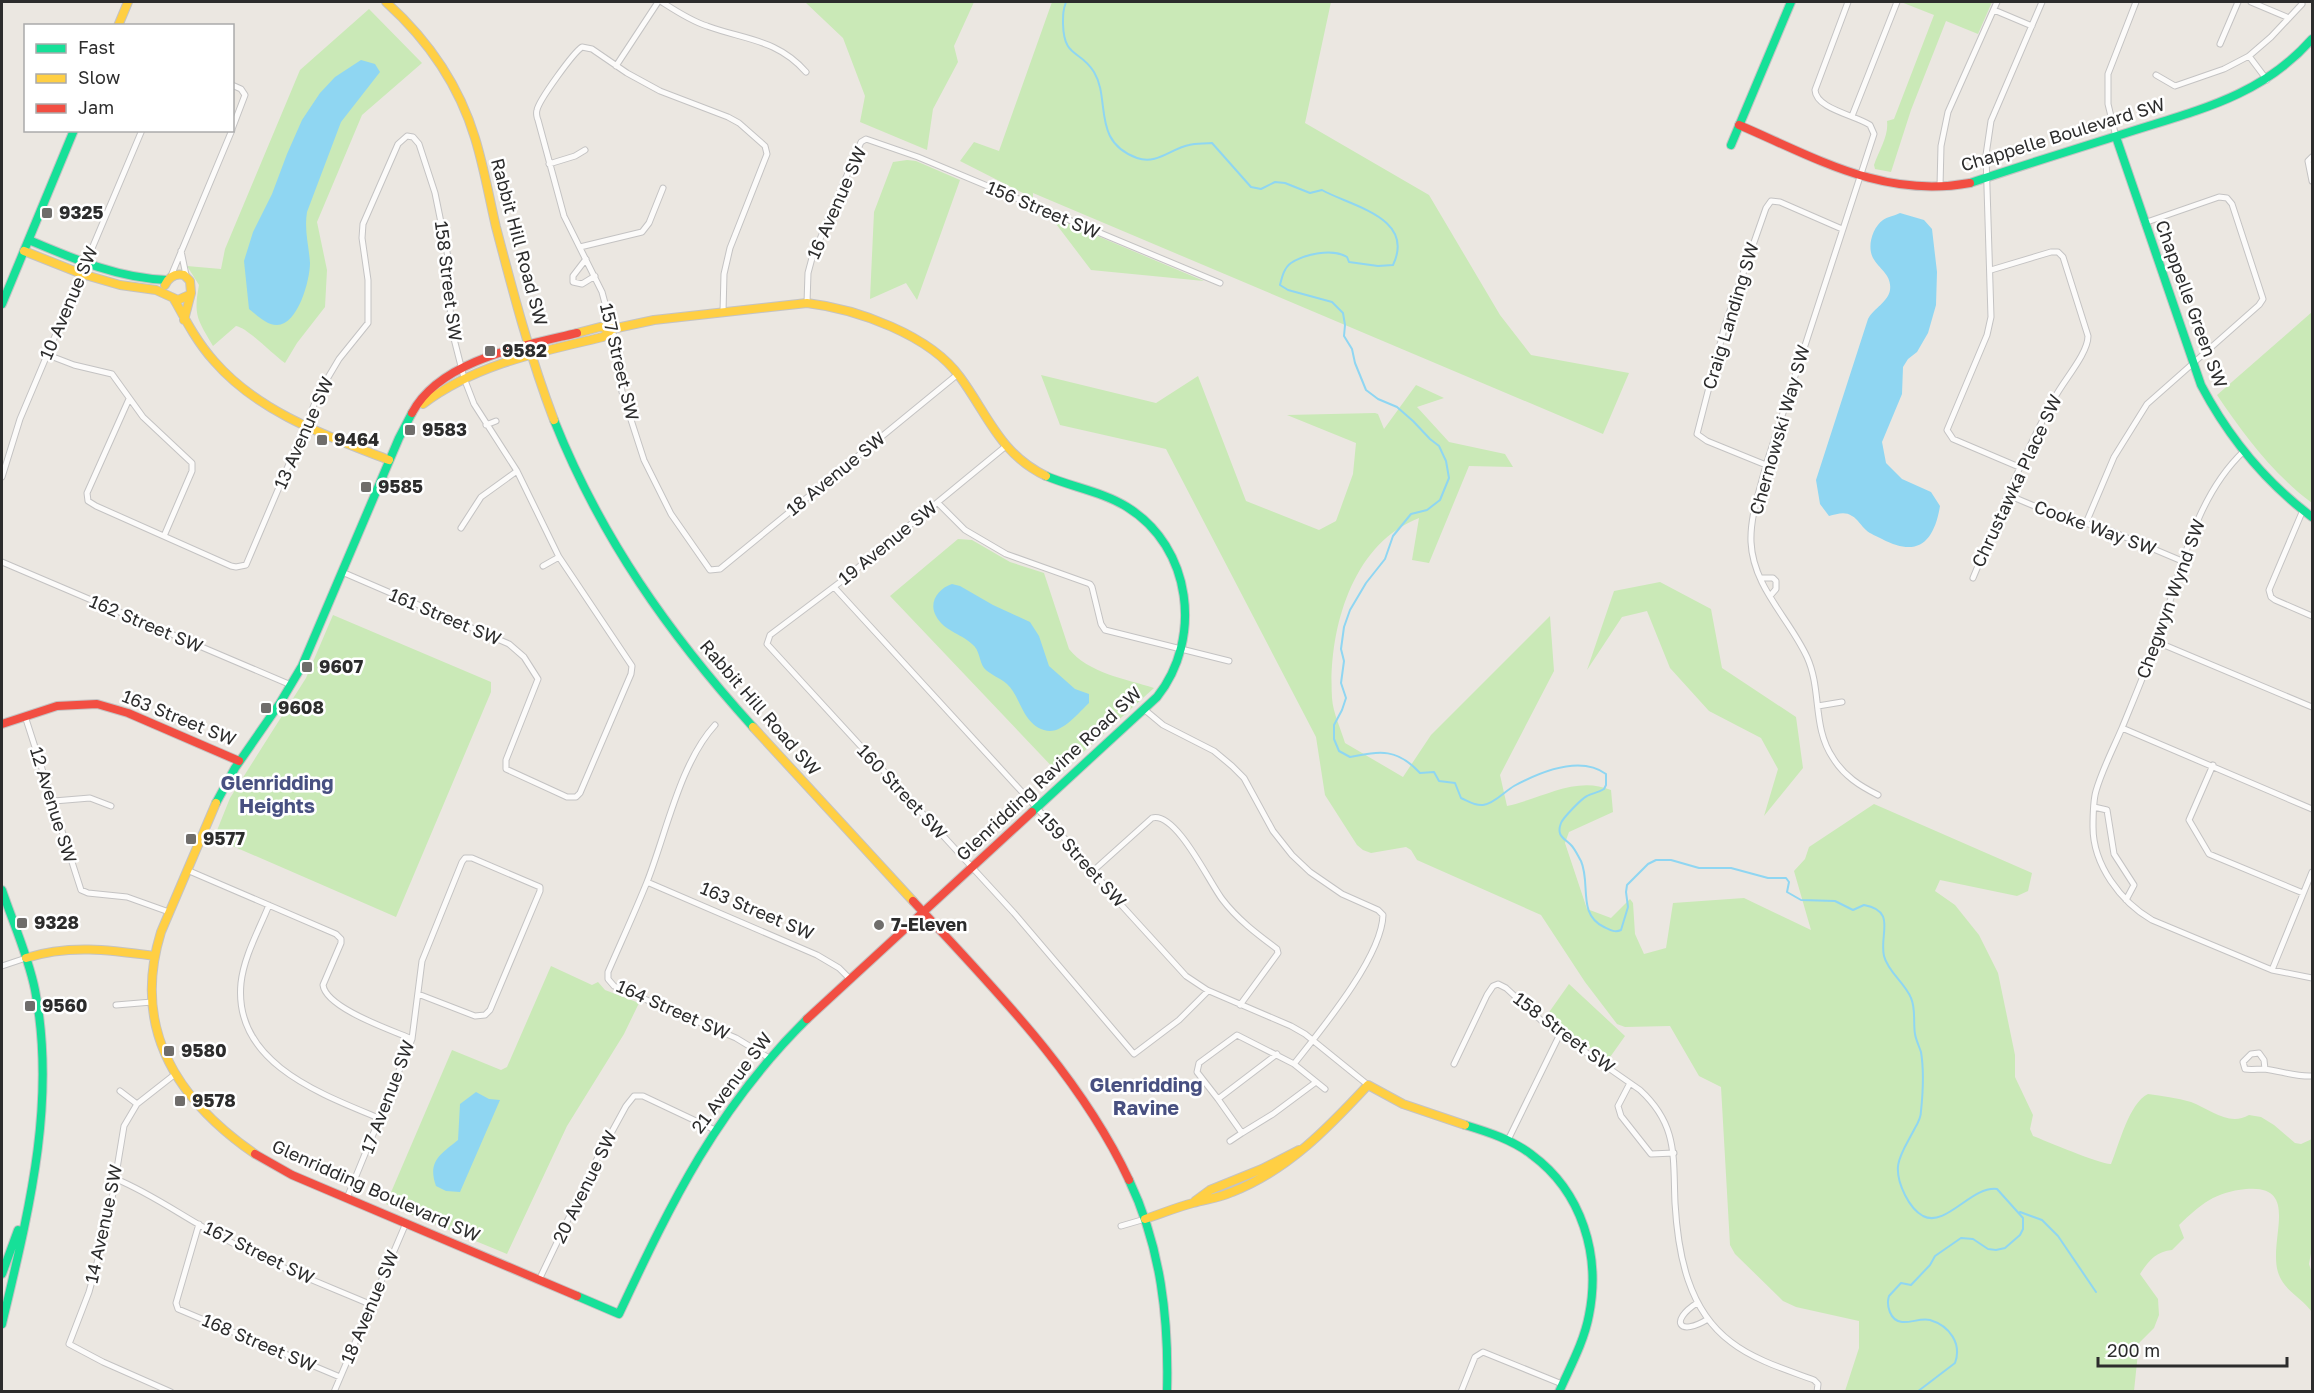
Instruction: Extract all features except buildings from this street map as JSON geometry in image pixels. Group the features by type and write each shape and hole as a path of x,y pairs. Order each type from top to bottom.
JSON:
{"street":[{"path":"119,24 128,2"},
{"name":"Rabbit Hill Road SW","path":"386,2 404,19 435,56 453,85 466,114 475,138 533,355 552,412 584,489 643,590 694,660 923,912 1065,1074 1107,1136 1124,1168 1145,1219 1154,1250 1168,1349 1167,1392"},
{"path":"723,312 724,274 730,248 767,150 739,123 660,91 616,66 660,2 704,25 774,47 793,59 806,72"},
{"path":"1731,145 1791,2"},
{"path":"1848,2 1815,95 1821,103 1852,116 1897,2"},
{"path":"1940,186 1942,138 1948,112 1997,2"},
{"path":"2019,467 1953,439 1947,430 1989,327 1992,304 1987,142 1990,124 2042,2"},
{"path":"2116,137 2108,105 2108,74 2136,2"},
{"path":"2220,44 2238,2"},
{"path":"2252,2 2289,18"},
{"path":"2156,75 2175,86 2223,69 2249,56 2302,4"},
{"path":"1994,10 2032,26"},
{"name":"Chappelle Boulevard SW","path":"1739,125 1860,175 1907,186 1940,186 1987,179 2229,100 2267,80 2298,55 2312,40"},
{"name":"157 Street SW","path":"616,66 592,49 582,47 574,53 541,100 537,110 564,216 602,292 619,357 622,392 644,460 661,497 681,531 707,568 713,571"},
{"path":"2249,56 2267,80"},
{"path":"234,85 244,91 245,99 234,125"},
{"name":"Chernowski Way SW","path":"1852,116 1870,125 1874,134 1766,465 1754,514 1751,543 1757,571 1807,657 1818,706 1819,728 1832,757 1841,770 1860,787 1878,795"},
{"path":"2,304 73,132"},
{"name":"10 Avenue SW","path":"2,477 16,429 141,132"},
{"path":"231,132 165,287 208,357 240,389 273,411 389,460"},
{"name":"13 Avenue SW","path":"164,536 236,567 246,565 305,425 332,370 368,324 368,269 362,238 363,224 398,144 406,136 413,137"},
{"name":"158 Street SW","path":"413,137 419,144 431,179 446,243 450,318 462,373 474,404 517,471 559,557 632,666 631,674 583,787 576,796 567,797 510,773 505,766"},
{"name":"Chappelle Green SW","path":"2116,137 2192,363 2210,402 2224,427 2244,452 2275,486 2313,517"},
{"name":"156 Street SW","path":"866,139 918,157 1220,283"},
{"name":"16 Avenue SW","path":"807,303 808,273 814,252 861,142 866,139"},
{"path":"549,164 575,156 585,150"},
{"path":"2313,157 2307,165 2313,181"},
{"path":"579,247 642,232 649,223 663,188"},
{"path":"2086,523 2114,457 2138,416 2157,394 2263,299 2232,204 2227,198 2219,197 2144,223"},
{"name":"Craig Landing SW","path":"1766,465 1707,441 1697,434 1725,325 1768,204 1775,201 1780,202 1842,229"},
{"path":"29,240 86,265 127,277 169,278 178,273 186,276"},
{"path":"24,250 82,274 120,285 153,289 182,299 189,295"},
{"path":"182,251 186,276 191,283 184,321"},
{"name":"Chrustawka Place SW","path":"1973,578 2019,467 2056,395 2085,350 2088,336 2063,257 2058,252 2051,252 1991,270"},
{"name":"157 Street SW","path":"586,259 573,276 573,282 582,284 595,276"},
{"name":"Glenridding Ravine Road SW","path":"612,329 654,320 807,303 839,307 916,340 940,356 958,374 1006,446 1029,468 1119,503 1137,513 1170,550 1183,582 1186,617 1181,649 1166,685 1145,710 923,912"},
{"name":"Glenridding Boulevard SW","path":"612,329 600,327 530,344 479,360 425,402 407,422 303,663 291,686 239,761 216,801 169,912 155,956 152,1002 161,1044 174,1075 199,1110 231,1138 279,1169 619,1314"},
{"name":"Glenridding Boulevard SW","path":"462,373 603,337 612,329"},
{"path":"48,355 112,374 155,430 193,466 164,536 88,501 87,493 129,399"},
{"name":"18 Avenue SW","path":"713,571 720,569 958,374"},
{"path":"486,425 496,421"},
{"name":"19 Avenue SW","path":"768,639 1006,446"},
{"name":"Chegwyn Wynd SW","path":"2244,452 2228,468 2211,494 2182,561 2157,642 2095,793 2093,829 2102,863 2110,879 2137,911 2152,920 2272,970 2313,978"},
{"path":"462,528 481,497 517,471"},
{"name":"Cooke Way SW","path":"2008,495 2056,515 2117,533 2182,561"},
{"path":"938,503 965,530 1006,554 1090,584 1101,624 1105,630 1229,661"},
{"path":"2303,510 2269,590 2271,597 2275,600 2313,616"},
{"path":"543,566 559,557"},
{"name":"162 Street SW","path":"2,562 291,686"},
{"name":"161 Street SW","path":"342,572 509,644 524,657 537,676 537,683 505,766"},
{"path":"1761,578 1776,581 1776,589 1770,596"},
{"name":"159 Street SW","path":"834,587 1186,976 1208,991 1291,1026 1368,1085"},
{"name":"160 Street SW","path":"768,639 770,648 972,867 1134,1054 1179,1020 1208,991"},
{"path":"2157,642 2313,708"},
{"path":"1818,706 1842,702"},
{"name":"163 Street SW","path":"2,724 57,706 88,704 107,706 239,761"},
{"path":"1145,710 1163,725 1214,751 1238,772 1244,778 1273,831 1310,872 1342,894 1381,913 1382,923 1360,974 1294,1064"},
{"name":"12 Avenue SW","path":"25,716 54,801 79,887 84,892 127,897 169,912"},
{"path":"647,882 678,795 698,748 715,725"},
{"path":"2122,728 2313,809"},
{"path":"2212,765 2189,820 2209,854 2303,893"},
{"path":"54,801 90,798 111,806"},
{"path":"2094,807 2107,810 2114,854 2134,885 2126,900"},
{"path":"1093,871 1147,821 1156,816 1166,821 1182,837 1222,899 1256,933 1277,949 1278,953 1240,1005"},
{"name":"17 Avenue SW","path":"347,1198 381,1119 411,1039 422,961 465,858 479,861 540,887 490,1010 485,1015 475,1016 418,994"},
{"path":"187,870 333,932 341,939 340,947 323,985 328,997 363,1018 411,1039"},
{"path":"2272,970 2313,872"},
{"name":"163 Street SW","path":"647,882 817,955 839,968 849,978"},
{"name":"164 Street SW","path":"647,882 608,972 608,979 614,986 736,1038 769,1058"},
{"path":"2,890 35,990 40,1023 43,1085 39,1144 2,1324"},
{"path":"269,905 250,951 241,982 241,1001 251,1034 269,1058 308,1087 381,1119"},
{"name":"21 Avenue SW","path":"619,1314 674,1199 715,1130 769,1058 811,1014 923,912"},
{"path":"2,966 64,948 89,948 155,956"},
{"name":"158 Street SW","path":"1454,1064 1487,995 1493,986 1498,984 1506,988 1531,1012 1652,1101 1664,1118 1672,1138 1679,1238 1688,1282 1697,1303 1708,1319 1732,1343 1818,1383 1817,1392"},
{"path":"116,1005 152,1002"},
{"path":"1508,1140 1560,1034"},
{"path":"1242,1133 1197,1072 1199,1063 1237,1035 1294,1064 1325,1089"},
{"path":"1218,1099 1277,1054"},
{"path":"2265,1069 2313,1076"},
{"name":"14 Avenue SW","path":"171,1392 103,1362 69,1344 98,1263 108,1223 124,1126 137,1104 174,1075"},
{"path":"1230,1141 1273,1114 1316,1082"},
{"name":"158 Street SW","path":"1630,1083 1618,1106 1621,1116 1651,1154 1674,1153"},
{"path":"1120,1226 1195,1202 1211,1200 1254,1182 1288,1162 1332,1124 1368,1085 1408,1108 1508,1140 1532,1154 1559,1180 1582,1217 1590,1238 1593,1281 1590,1311 1561,1388 1491,1353 1480,1353 1475,1357 1461,1392"},
{"path":"120,1090 137,1104"},
{"name":"20 Avenue SW","path":"539,1280 597,1159 626,1106 634,1096 643,1096 715,1130"},
{"name":"167 Street SW","path":"116,1179 158,1198 199,1224 261,1258 372,1305"},
{"path":"2,1274 27,1204"},
{"name":"18 Avenue SW","path":"334,1392 406,1223"},
{"name":"168 Street SW","path":"199,1224 176,1303 178,1309 340,1377"},
{"path":"1697,1303 1682,1316 1680,1321 1682,1326 1695,1328 1708,1319"}],"green space":[{"path":"805,2 974,2 954,46 958,62 933,109 927,150 860,122 865,96 843,38"},
{"path":"1052,2 1331,2 1305,123 1429,195 1500,315 1531,355 1629,373 1603,434 1033,193 1033,198 960,161 974,142 999,151"},
{"path":"1901,2 1992,2 1978,34 1946,21 1911,110 1891,172 1875,169 1874,165 1885,138 1887,121 1894,119 1934,15"},
{"path":"369,9 422,63 362,115 317,222 327,270 325,307 297,343 285,363 253,336 236,326 213,346 198,317 199,285 187,266 221,269 225,249 300,70"},
{"path":"916,161 960,180 917,300 906,283 870,299 874,212 893,162"},
{"path":"1050,216 1204,281 1091,270"},
{"path":"2312,312 2312,503 2272,467 2217,395"},
{"path":"1041,375 1156,403 1198,376 1246,501 1319,530 1336,521 1353,474 1356,443 1287,415 1375,413 1378,414 1384,429 1416,385 1444,398 1417,407 1449,442 1505,454 1513,467 1469,466 1429,563 1412,560 1419,518 1396,530 1376,548 1361,569 1348,593 1334,646 1332,698 1335,715 1345,743 1403,777 1431,735 1550,616 1554,671 1500,775 1507,806 1559,790 1585,785 1611,790 1613,812 1569,832 1565,843 1587,909 1611,918 1630,899 1633,903 1635,934 1644,954 1666,948 1673,903 1744,898 1811,930 1794,871 1805,859 1809,847 1874,804 2032,873 2028,891 2017,896 1940,880 1935,891 1955,905 1979,935 1998,973 2015,1055 2015,1077 2033,1115 2030,1129 2033,1136 2086,1157 2111,1164 2130,1115 2141,1099 2148,1094 2191,1102 2227,1118 2242,1118 2249,1115 2261,1117 2295,1143 2301,1144 2312,1139 2312,1248 2309,1264 2312,1273 2312,1312 2285,1286 2279,1275 2276,1247 2279,1218 2278,1206 2273,1196 2263,1190 2246,1189 2217,1196 2194,1211 2179,1225 2184,1238 2172,1250 2162,1252 2153,1258 2140,1274 2158,1299 2159,1315 2154,1328 2139,1343 2134,1391 1845,1391 1859,1348 1859,1321 1796,1307 1783,1301 1735,1254 1730,1245 1721,1087 1699,1076 1670,1026 1625,1027 1617,1024 1585,982 1541,915 1417,860 1411,850 1406,847 1371,853 1357,845 1325,795 1316,737 1166,449 1060,425"},
{"path":"958,539 972,540 1010,562 1044,573 1069,649 1086,664 1097,670 1154,688 1059,774 890,596"},
{"path":"1660,582 1711,609 1722,668 1796,717 1803,768 1764,816 1778,769 1761,738 1709,711 1670,668 1647,611 1622,617 1587,670 1614,591"},
{"path":"333,615 491,682 491,692 396,917 214,838 230,798 306,678"},
{"path":"551,966 592,985 598,982 605,990 639,1003 624,1034 567,1126 507,1254 386,1204 452,1050 501,1070 507,1067"},
{"path":"1569,984 1625,1036 1608,1060 1545,1018"}],"water":[{"path":"361,60 375,64 380,72 341,122 307,212 306,232 310,263 305,290 291,318 277,325 269,323 249,309 244,261 253,232 272,194 302,120 320,93 335,77"},
{"path":"1900,213 1924,220 1932,229 1937,272 1936,305 1928,333 1917,352 1908,359 1903,367 1902,394 1882,442 1886,463 1902,479 1931,492 1940,506 1929,537 1915,546 1905,547 1869,533 1849,514 1829,516 1820,504 1816,480 1868,319 1887,298 1890,290 1887,276 1871,254 1872,238 1879,223"},
{"path":"952,584 1030,622 1039,636 1049,666 1075,689 1089,694 1089,703 1057,730 1044,730 1031,722 1012,689 984,668 975,646 948,629 936,616 933,606 936,596"},
{"path":"476,1092 489,1099 500,1100 460,1192 446,1191 436,1186 433,1170 441,1154 458,1140 460,1104"}],"waterway":[{"path":"1066,2 1063,13 1066,43 1094,72 1099,83 1108,131 1113,141 1123,151 1144,160 1157,158 1189,145 1212,143 1251,187 1261,189 1275,182 1285,183 1310,193 1322,190 1377,216 1388,224 1396,235 1398,249 1393,265 1378,266 1349,262 1347,257 1341,254 1319,253 1291,263 1285,270 1280,285 1288,290 1332,302 1343,313 1344,336 1352,349 1366,390 1378,399 1397,407 1439,446 1446,461 1449,478 1440,500 1427,510 1411,514 1393,536 1385,559 1366,583 1350,610 1344,627 1341,649 1344,661 1341,683 1346,698 1334,725 1334,739 1339,751 1350,757 1371,753 1396,755 1420,773 1434,772 1439,781 1455,783 1461,798 1480,805 1491,802 1524,781 1560,768 1584,766 1596,768 1606,774 1604,789 1587,796 1577,805 1562,821 1559,831 1574,848 1581,861 1590,914 1596,921 1612,931 1621,930 1628,907 1627,885 1648,864 1656,860 1671,860 1699,868 1731,868 1768,878 1786,878 1789,882 1787,892 1801,900 1835,901 1853,910 1864,905 1874,908 1884,918 1884,956 1911,998 1915,1034 1922,1059 1920,1115 1899,1160 1898,1176 1905,1195 1917,1212 1932,1218 1950,1212 1978,1194 1997,1189 2023,1218 2023,1229 2020,1235 2005,1248 1988,1249 1973,1239 1961,1238 1935,1256 1930,1265 1911,1285 1901,1283 1889,1296 1888,1304 1894,1319 1905,1322 1930,1320 1937,1323 1949,1331 1957,1349 1955,1363 1917,1392"},
{"path":"2020,1212 2042,1220 2058,1236 2096,1292"}],"traffic: fast":[{"path":"1731,145 1791,2"},
{"path":"1970,183 2225,100 2271,76 2312,39"},
{"path":"2,304 73,132"},
{"path":"2116,137 2201,385 2223,423 2249,457 2278,489 2312,517"},
{"path":"29,240 113,271 131,276 167,280"},
{"path":"216,803 235,768 280,703 302,666 399,438 412,413"},
{"path":"554,420 593,505 640,583 693,656 753,727"},
{"path":"1032,812 1157,697 1172,674 1181,648 1185,622 1184,595 1177,569 1166,545 1149,524 1118,502 1046,476"},
{"path":"2,890 35,990 41,1032 43,1074 41,1116 30,1200 2,1324"},
{"path":"577,1296 619,1314 658,1233 699,1158 747,1087 807,1019"},
{"path":"1465,1125 1509,1141 1532,1155 1564,1187 1584,1226 1592,1270 1589,1315 1580,1345 1559,1392"},
{"path":"1129,1180 1149,1231 1161,1284 1166,1338 1167,1392"},
{"path":"2,1274 18,1230"}],"traffic: slow":[{"path":"119,24 128,2"},
{"path":"386,2 428,47 451,81 468,118 481,160 522,324 554,420"},
{"path":"24,251 82,274 120,285 156,290 178,300 189,295"},
{"path":"165,285 175,275 184,275 190,281 191,293 184,320"},
{"path":"174,299 208,354 232,379 252,395 273,409 318,432 389,460"},
{"path":"807,303 848,311 891,326 930,349 947,362 960,377 1006,445 1017,457 1046,476"},
{"path":"577,333 600,327 612,329 654,320 807,303"},
{"path":"423,404 443,390 487,369 532,354 603,337 612,329"},
{"path":"753,727 913,901"},
{"path":"216,803 161,932 153,967 152,1000 157,1031 168,1059 183,1086 203,1110 227,1133 255,1154"},
{"path":"26,958 58,951 90,949 155,956"},
{"path":"1145,1219 1227,1194 1271,1172 1322,1132 1368,1085 1403,1104 1465,1125"},
{"path":"1195,1201 1210,1190 1262,1169 1299,1150"}],"traffic: jam":[{"path":"1739,125 1823,162 1879,180 1908,185 1939,186 1970,183"},
{"path":"412,413 425,395 442,380 462,368 508,350 577,333"},
{"path":"2,724 57,706 97,704 128,713 239,761"},
{"path":"807,1019 1032,812"},
{"path":"913,901 1003,999 1060,1067 1109,1141 1129,1180"},
{"path":"255,1154 292,1175 577,1296"}],"place":[{"name":"9325","path":"47,213"},
{"name":"9582","path":"490,351"},
{"name":"9583","path":"410,430"},
{"name":"9464","path":"322,440"},
{"name":"9585","path":"366,487"},
{"name":"9607","path":"307,667"},
{"name":"9608","path":"266,708"},
{"name":"9577","path":"191,839"},
{"name":"9328","path":"22,923"},
{"name":"7-Eleven","path":"879,925"},
{"name":"9560","path":"30,1006"},
{"name":"9580","path":"169,1051"},
{"name":"9578","path":"180,1101"}],"district":[{"name":"Glenridding Heights","path":"277,794"},
{"name":"Glenridding Ravine","path":"1146,1096"}]}
